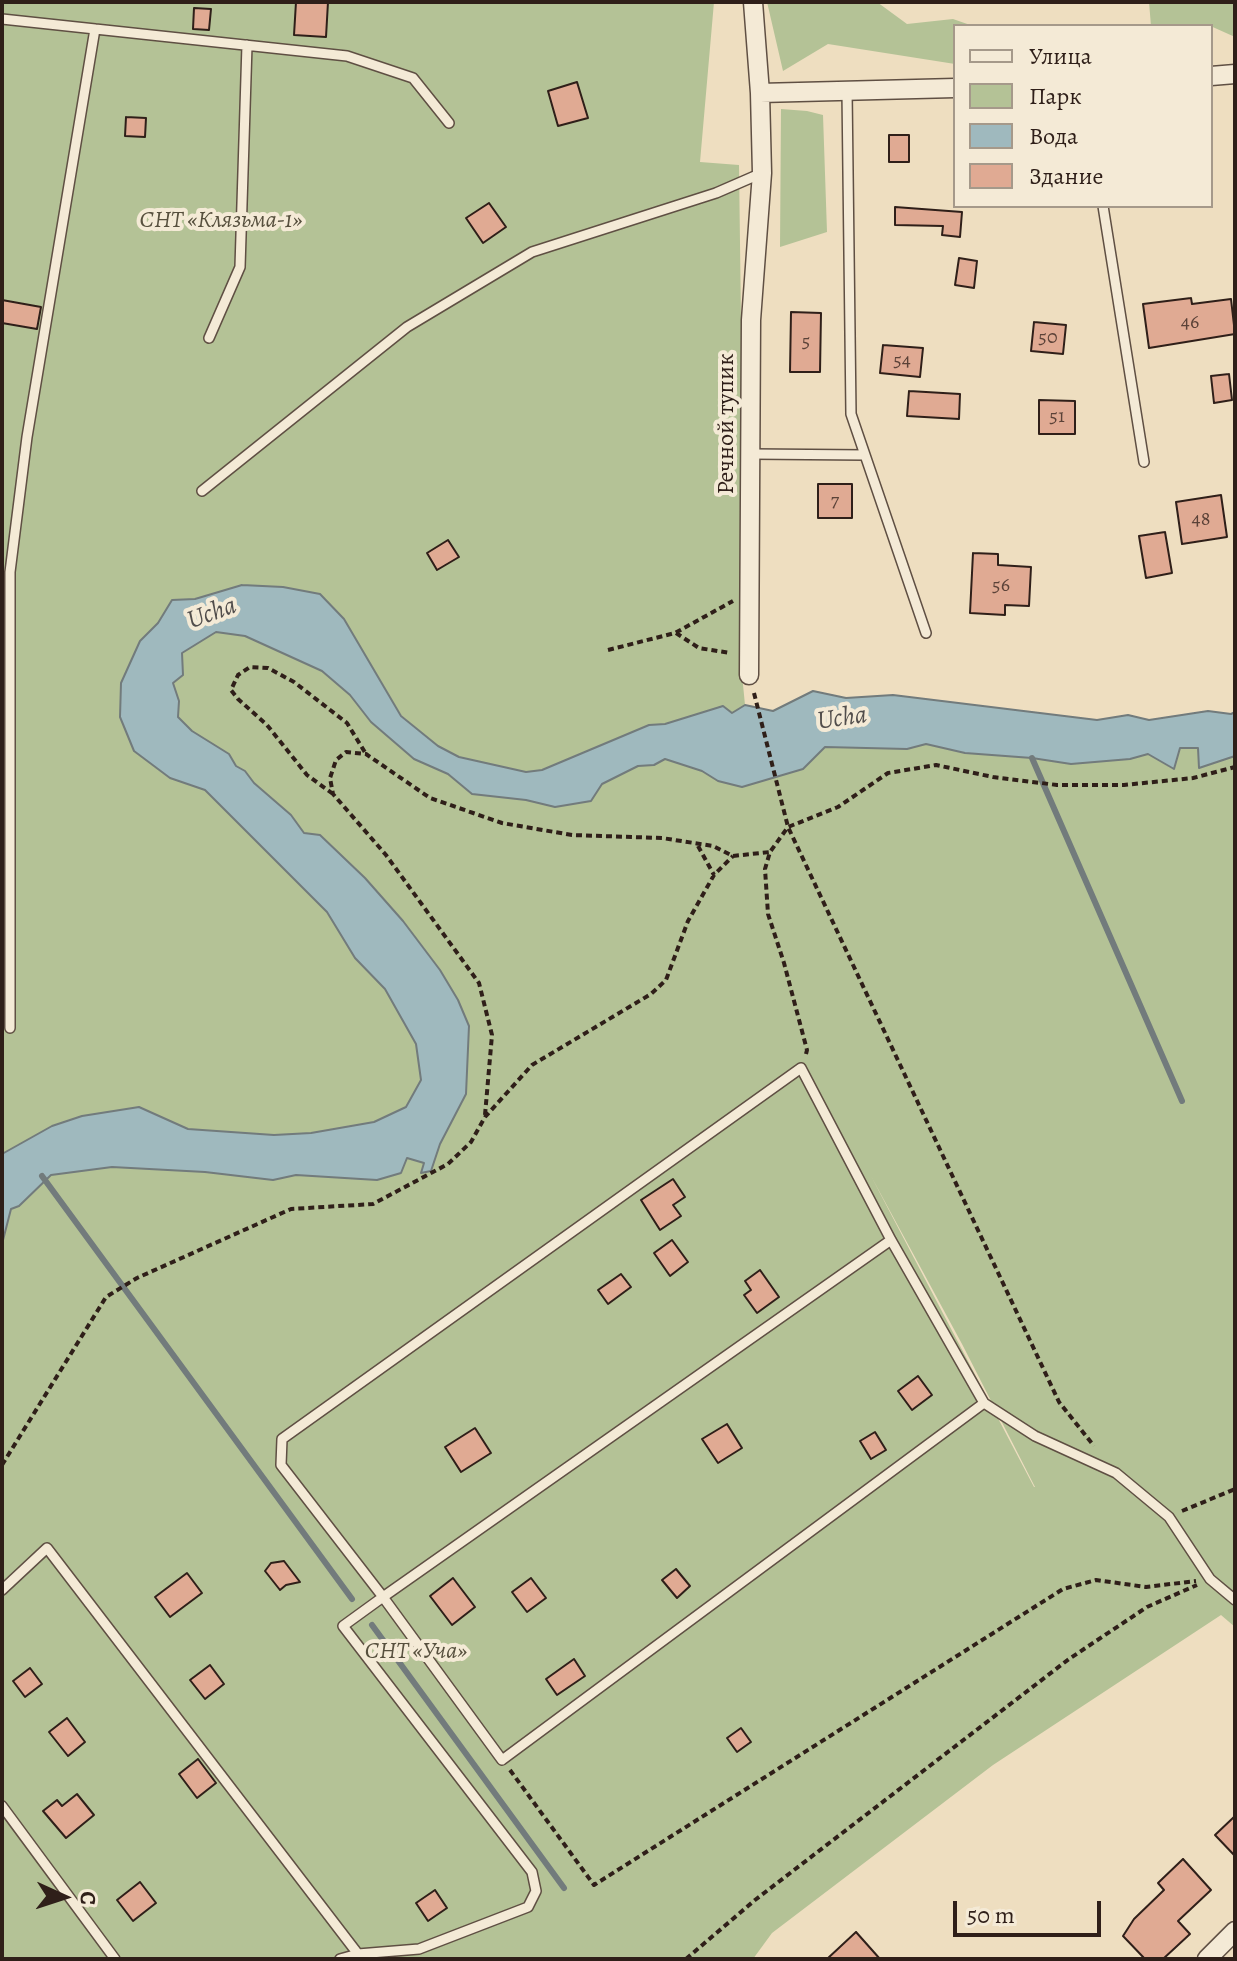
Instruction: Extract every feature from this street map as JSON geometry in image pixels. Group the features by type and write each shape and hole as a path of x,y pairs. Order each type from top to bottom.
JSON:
{"street":[{"name":"Речной тупик","path":"749,675 751,320 762,173 753,2"},
{"path":"1213,76 1235,74"},
{"path":"760,93 953,88"},
{"path":"1207,1959 1235,1931"}],"lane":[{"path":"2,19 347,56 413,78 449,123"},
{"path":"10,1028 6,572 95,29"},
{"path":"209,338 240,267 247,45"},
{"path":"847,91 851,414 926,633"},
{"path":"202,491 407,327 532,252 716,193 762,173"},
{"path":"1103,208 1144,462"},
{"path":"752,454 865,455"},
{"path":"984,1403 502,1760 383,1597 281,1465 282,1439 801,1068 891,1240 984,1403 1035,1436 1116,1473 1169,1517 1210,1579 1235,1600"},
{"path":"340,1959 358,1954 419,1949 528,1907 536,1891 532,1872 343,1626 891,1240"},
{"path":"2,1590 47,1548 358,1954"},
{"path":"2,1806 115,1959"}],"path":[{"path":"608,650 675,633 749,592"},
{"path":"675,633 699,648 749,655"},
{"path":"485,1117 492,1035 479,983 386,855 333,794 307,775 267,725 238,699 231,690 238,675 250,667 268,668 294,682 347,723 366,754 430,798 502,823 572,835 662,838 713,846 733,856 770,852"},
{"path":"749,675 788,827 1059,1402 1116,1473"},
{"path":"333,794 330,778 336,760 346,752 366,754"},
{"path":"801,1068 807,1050 768,914 765,869 770,852 788,827 838,807 888,773 936,765 993,777 1057,785 1110,785 1193,778 1235,767"},
{"path":"697,845 714,875"},
{"path":"2,1465 106,1297 137,1278 291,1209 373,1204 448,1164 471,1142 485,1117 532,1065 651,994 666,980 688,921 714,875 733,856"},
{"path":"1169,1517 1235,1489"},
{"path":"502,1760 594,1885 1063,1589 1096,1580 1146,1587 1210,1579"},
{"path":"686,1959 767,1891 1069,1659 1147,1607 1210,1579"}],"green space":[{"name":"СНТ «Клязьма-1»","path":"2,2 714,2 700,162 739,165 743,477 740,654 745,705 733,713 722,706 665,724 649,725 542,770 526,772 459,757 438,746 401,715 344,619 243,585 195,599 172,600 158,623 140,641 170,778 205,790 327,912 355,958 385,989 416,1044 421,1080 406,1107 374,1122 311,1133 274,1135 188,1129 139,1107 52,1126 2,1154"},
{"path":"767,2 877,2 907,24 953,19 967,24 953,24 953,64 828,44 783,71"},
{"path":"1149,2 1235,2 1235,37 1213,27 1213,24 1151,24"},
{"path":"781,109 823,115 827,232 780,247"},
{"name":"СНТ «Уча»","path":"216,632 245,636 322,671 350,695 371,722 414,759 448,774 472,794 526,800 555,807 591,801 602,784 638,766 654,765 665,759 702,771 718,781 742,787 803,769 825,747 907,749 926,744 965,753 1071,764 1130,759 1148,754 1173,769 1179,748 1198,747 1200,768 1235,756 1235,1627 1221,1615 993,1765 772,1933 753,1959 2,1959 2,1244 11,1209 19,1206 51,1175 112,1167 205,1172 273,1180 296,1175 377,1180 406,1158 424,1163 422,1173 431,1171 440,1144 466,1094 469,1026 440,970 365,878 320,835 304,833 291,815 236,766 229,754 192,731 178,717 179,701 173,682 182,653","holes":["871,1176 962,1344 1035,1487"]}],"water":[{"name":"Ucha","path":"242,585 283,587 320,594 344,619 401,716 438,746 459,757 526,772 542,770 649,725 665,724 723,706 732,713 745,705 773,711 813,691 846,698 893,695 1097,720 1128,715 1149,720 1208,711 1235,712 1235,756 1199,768 1198,748 1180,748 1174,769 1148,754 1130,759 1071,764 965,753 926,744 907,749 825,747 803,769 742,787 718,781 702,771 665,759 654,765 638,766 602,784 591,801 555,807 526,800 472,794 448,774 414,759 371,722 350,695 322,671 245,636 216,632 182,653 183,675 173,683 179,701 178,717 192,731 229,754 236,766 291,815 304,833 320,835 365,878 403,921 440,970 469,1026 466,1094 440,1144 431,1171 421,1173 424,1163 407,1158 401,1173 377,1180 296,1175 273,1180 205,1172 112,1167 51,1175 19,1206 11,1209 2,1244 2,1154 52,1126 82,1116 139,1107 188,1129 274,1135 311,1133 374,1122 406,1107 421,1080 416,1044 385,989 355,958 327,912 205,790 170,778 134,751 120,717 121,683 140,641 158,623 172,600 195,599"}],"building":[{"path":"296,2 328,2 326,37 294,35"},
{"path":"194,8 211,9 209,30 193,29"},
{"path":"577,82 588,118 558,126 548,91"},
{"path":"126,117 146,118 145,137 125,136"},
{"path":"889,135 909,135 909,162 889,162"},
{"path":"489,203 506,227 483,243 466,218"},
{"path":"895,207 962,212 960,237 942,235 943,226 895,225"},
{"path":"959,258 977,261 974,288 955,285"},
{"path":"1191,298 1192,304 1231,299 1235,334 1149,348 1143,304"},
{"path":"2,300 41,307 37,329 2,323"},
{"path":"791,312 821,313 820,372 790,372"},
{"path":"1034,322 1066,325 1063,354 1031,351"},
{"path":"883,345 923,348 920,377 880,373"},
{"path":"1229,374 1232,400 1214,403 1211,376"},
{"path":"909,391 960,394 959,419 907,416"},
{"path":"1039,400 1075,401 1075,434 1039,434"},
{"path":"818,484 852,484 852,518 818,518"},
{"path":"1221,495 1227,537 1182,544 1176,502"},
{"path":"1165,532 1172,573 1146,578 1139,536"},
{"path":"448,540 459,557 437,570 427,553"},
{"path":"973,553 998,554 998,565 1031,567 1029,606 1005,605 1005,615 970,613"},
{"path":"673,1179 685,1197 673,1205 681,1216 660,1230 641,1200"},
{"path":"672,1240 688,1262 670,1276 654,1253"},
{"path":"760,1270 779,1297 757,1313 744,1295 751,1290 745,1281"},
{"path":"621,1274 631,1287 608,1304 598,1290"},
{"path":"918,1376 932,1395 912,1410 898,1391"},
{"path":"727,1424 742,1448 718,1463 702,1439"},
{"path":"475,1428 491,1453 461,1472 445,1447"},
{"path":"875,1432 886,1450 871,1459 860,1441"},
{"path":"284,1561 300,1582 286,1585 280,1590 265,1571 271,1563"},
{"path":"676,1569 690,1586 677,1598 662,1580"},
{"path":"187,1573 202,1593 170,1617 155,1597"},
{"path":"453,1578 475,1607 452,1625 430,1596"},
{"path":"531,1578 546,1598 527,1612 512,1592"},
{"path":"574,1659 585,1676 557,1695 546,1679"},
{"path":"210,1665 224,1684 205,1699 190,1680"},
{"path":"30,1668 42,1684 25,1697 13,1681"},
{"path":"67,1718 85,1742 68,1756 49,1732"},
{"path":"741,1728 751,1742 737,1752 727,1738"},
{"path":"198,1759 216,1783 197,1798 179,1774"},
{"path":"77,1794 94,1815 66,1838 43,1811 57,1800 62,1806"},
{"path":"1235,1816 1235,1856 1215,1835"},
{"path":"1183,1859 1211,1890 1178,1921 1190,1934 1163,1959 1145,1959 1123,1936 1134,1919 1164,1890 1158,1883"},
{"path":"140,1882 156,1903 133,1921 117,1900"},
{"path":"435,1890 447,1908 428,1921 416,1903"},
{"path":"856,1932 880,1959 827,1959"}],"waterway":[{"path":"1032,758 1182,1101"},
{"path":"42,1176 352,1599"},
{"path":"372,1625 564,1888"}]}
